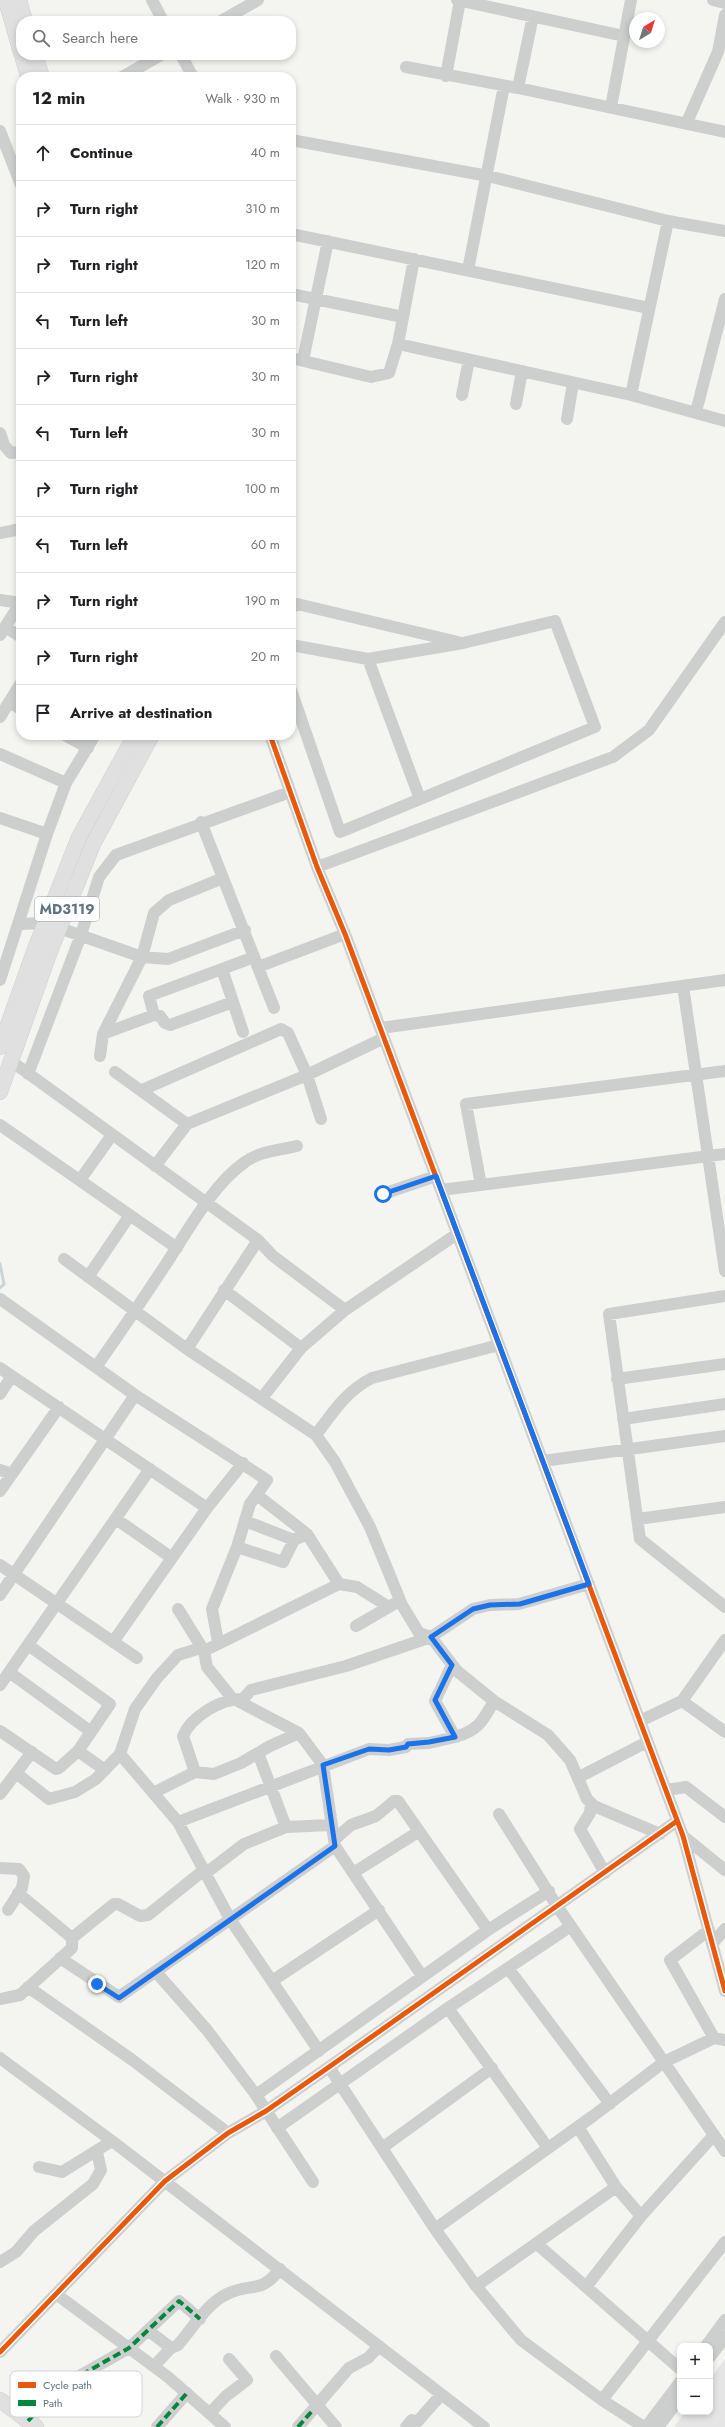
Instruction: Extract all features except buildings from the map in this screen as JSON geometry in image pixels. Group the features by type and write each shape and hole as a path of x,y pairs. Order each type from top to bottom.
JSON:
{"main road":[{"path":"6,0 15,14"},
{"path":"23,60 26,72"},
{"path":"37,60 40,72"},
{"name":"MD3119","path":"0,1047 45,923 79,837 132,740"},
{"name":"MD3119","path":"0,1092 60,928 93,844 149,740"},
{"path":"0,2400 10,2409"},
{"path":"0,2411 10,2416"},
{"path":"12,2417 28,2425"},
{"path":"19,2417 28,2425"}],"street":[{"path":"152,0 161,16"},
{"path":"230,16 258,0"},
{"path":"446,76 459,0 624,36"},
{"path":"611,107 631,0"},
{"path":"713,0 725,3"},
{"path":"687,122 718,52 725,15"},
{"path":"518,88 533,16"},
{"path":"131,72 152,60"},
{"path":"184,60 190,72"},
{"path":"406,67 687,122 725,132"},
{"path":"468,270 488,176 504,86"},
{"path":"0,131 16,172"},
{"path":"296,141 488,176 668,221 725,232"},
{"path":"631,395 668,221"},
{"path":"296,235 649,308"},
{"path":"328,241 315,299 297,359 371,377 389,373 398,344 414,259"},
{"path":"296,295 403,317"},
{"path":"696,412 725,299"},
{"path":"398,344 631,395 725,421"},
{"path":"462,395 469,360"},
{"path":"516,404 522,371"},
{"path":"567,419 574,383"},
{"path":"0,433 8,450 11,453 16,452"},
{"path":"0,533 16,530"},
{"path":"0,600 16,602"},
{"path":"296,605 463,643"},
{"path":"16,611 3,631 16,635"},
{"path":"296,646 368,659 463,643 555,621 595,727 340,832 296,704"},
{"path":"317,868 613,757 649,730 725,622"},
{"path":"368,659 420,799"},
{"path":"0,717 16,691"},
{"path":"9,702 16,707"},
{"path":"74,740 88,748"},
{"path":"0,980 47,834 66,783 92,740"},
{"path":"272,740 317,868 345,934 683,1836 725,1991"},
{"path":"0,754 66,783"},
{"path":"28,1074 81,935 99,877 116,855 201,822 290,792"},
{"path":"0,818 47,834"},
{"path":"201,822 245,930 274,1008"},
{"path":"100,1056 103,1034 142,957 154,913 169,900 223,878"},
{"path":"19,924 45,923 142,957 168,959 245,930"},
{"path":"154,1015 149,996 222,969 256,962 345,934"},
{"path":"222,969 243,1032"},
{"path":"155,1166 186,1124 307,1075 382,1033 725,980"},
{"path":"683,986 707,1156 722,1228 725,1271"},
{"path":"103,1034 154,1015 160,1016 165,1023 170,1025 233,1002"},
{"path":"142,1090 281,1029 288,1033 307,1075 321,1119"},
{"path":"11,1061 258,1240 273,1256 345,1310"},
{"path":"481,1185 466,1104 725,1071"},
{"path":"115,1072 142,1090 186,1124"},
{"path":"0,1125 177,1248"},
{"path":"80,1180 112,1135"},
{"path":"96,1367 135,1312 206,1203 246,1161 262,1153 297,1146"},
{"path":"441,1190 725,1154"},
{"path":"383,1194 436,1176"},
{"path":"88,1277 130,1215"},
{"path":"262,1398 301,1348 345,1310 457,1234"},
{"path":"187,1349 258,1240"},
{"path":"64,1259 187,1349 316,1435 335,1462 370,1527 400,1601 419,1633 431,1637 452,1665 494,1701 548,1735 570,1760 590,1803 660,1834"},
{"path":"224,1290 301,1348"},
{"path":"725,1296 609,1314 640,1539 725,1607"},
{"path":"0,1299 135,1395 243,1463 267,1480 250,1504 237,1547 212,1609 218,1642"},
{"path":"316,1435 344,1398 356,1386 372,1378 499,1344"},
{"path":"617,1379 725,1364"},
{"path":"0,1368 207,1508"},
{"path":"0,1394 12,1376"},
{"path":"0,1595 104,1438 135,1395"},
{"path":"623,1418 725,1404"},
{"path":"0,1491 6,1472 59,1408"},
{"path":"543,1461 725,1436"},
{"path":"113,1642 207,1508 243,1463"},
{"path":"0,1685 150,1469"},
{"path":"257,1495 307,1534 339,1584"},
{"path":"638,1519 725,1507"},
{"path":"116,1519 172,1558"},
{"path":"245,1521 294,1540"},
{"path":"237,1547 283,1562 294,1540 307,1534"},
{"path":"0,1565 136,1658"},
{"path":"16,1773 49,1799 75,1792 96,1779 120,1754 135,1709 157,1678 178,1655 202,1649 218,1642 339,1584 358,1587 389,1607"},
{"path":"195,1772 182,1736 187,1726 213,1707 232,1698 242,1699 251,1690 346,1666 431,1637 473,1609 490,1605 520,1604 589,1584"},
{"path":"356,1626 400,1601"},
{"path":"178,1609 189,1623 202,1649 208,1670 232,1698 299,1734 323,1765 334,1843 422,1976"},
{"path":"640,1720 682,1701 725,1640"},
{"path":"0,1731 56,1769 62,1766 78,1751 90,1731 110,1704 28,1645"},
{"path":"452,1665 435,1700 455,1737"},
{"path":"9,1672 90,1731"},
{"path":"181,1828 274,1791 323,1765 369,1749 389,1750 406,1747 408,1744 429,1742 471,1732 481,1723 494,1701"},
{"path":"682,1701 725,1732"},
{"path":"153,1793 195,1772 214,1774 299,1734"},
{"path":"578,1776 581,1776 647,1742"},
{"path":"78,1751 105,1770"},
{"path":"0,1794 32,1752"},
{"path":"258,1753 274,1791 286,1827"},
{"path":"120,1754 181,1828 230,1919 319,2051"},
{"path":"666,1790 686,1787 725,1817"},
{"path":"60,1958 119,1998 334,1843 351,1825 376,1816 394,1802 398,1801 418,1832 488,1930"},
{"path":"590,1803 590,1812 580,1829 604,1873"},
{"path":"499,1814 557,1906 725,2151"},
{"path":"0,2352 165,2181 228,2133 266,2111 677,1821"},
{"path":"72,1938 114,1904 120,1905 140,1916 148,1915 205,1871 244,1844 286,1827 331,1825"},
{"path":"353,1873 418,1832"},
{"path":"683,1836 725,1870"},
{"path":"0,1868 18,1869 24,1876 22,1888 8,1910"},
{"path":"256,2094 319,2051 488,1930 549,1892"},
{"path":"0,1998 20,1995 72,1948 72,1938 32,1903 18,1893"},
{"path":"272,1981 379,1910"},
{"path":"277,2128 448,2008 571,1926"},
{"path":"712,1944 725,1929"},
{"path":"435,2229 610,2104 664,2062 719,2039 670,1960 709,1930"},
{"path":"508,1968 610,2104"},
{"path":"156,1972 207,2030 256,2094 313,2182"},
{"path":"28,1987 132,2058 228,2133"},
{"path":"448,2008 548,2148"},
{"path":"2,2062 165,2181 484,2427"},
{"path":"329,2067 435,2229 476,2286 521,2340 602,2400 645,2427 677,2386"},
{"path":"382,2148 492,2068"},
{"path":"578,2127 616,2187 641,2216"},
{"path":"586,2287 641,2216 714,2135"},
{"path":"39,2167 62,2172 97,2152 112,2141"},
{"path":"0,2262 16,2252 34,2231 93,2184 101,2170 97,2152"},
{"path":"476,2286 616,2187"},
{"path":"602,2400 649,2342 725,2242"},
{"path":"537,2244 677,2366"},
{"path":"154,2366 171,2348 178,2345 200,2319 226,2294 266,2285 280,2269"},
{"path":"56,2294 154,2366 225,2427"},
{"path":"88,2371 129,2348 180,2301 200,2319"},
{"path":"708,2343 725,2320"},
{"path":"149,2331 171,2348"},
{"path":"713,2353 725,2337"},
{"path":"298,2427 349,2368 368,2358 379,2346"},
{"path":"276,2356 336,2427"},
{"path":"210,2413 226,2396 247,2380 229,2359"},
{"path":"164,2424 187,2393"},
{"path":"406,2427 412,2420 417,2422 441,2395"},
{"path":"658,2427 677,2402"},
{"path":"28,2425 34,2417"}],"shaded area":[{"path":"725,2359 725,2427 674,2427 683,2415 713,2415 713,2375"}],"waterway":[{"path":"0,1264 4,1284 0,1288"}],"marked path":[{"path":"88,2371 129,2348 179,2301 200,2319"},
{"path":"157,2427 187,2393"},
{"path":"298,2427 312,2411"},
{"path":"28,2421 32,2417"}],"cycle path":[{"path":"272,740 317,867 345,934 683,1836 725,1991"},
{"path":"0,2352 165,2181 228,2133 266,2111 677,1821"}],"route":[{"path":"97,1984 119,1998 335,1846 323,1765 369,1749 389,1750 406,1747 408,1744 455,1737 435,1700 452,1665 431,1637 473,1609 490,1605 520,1604 589,1584 436,1176 383,1194"}]}
